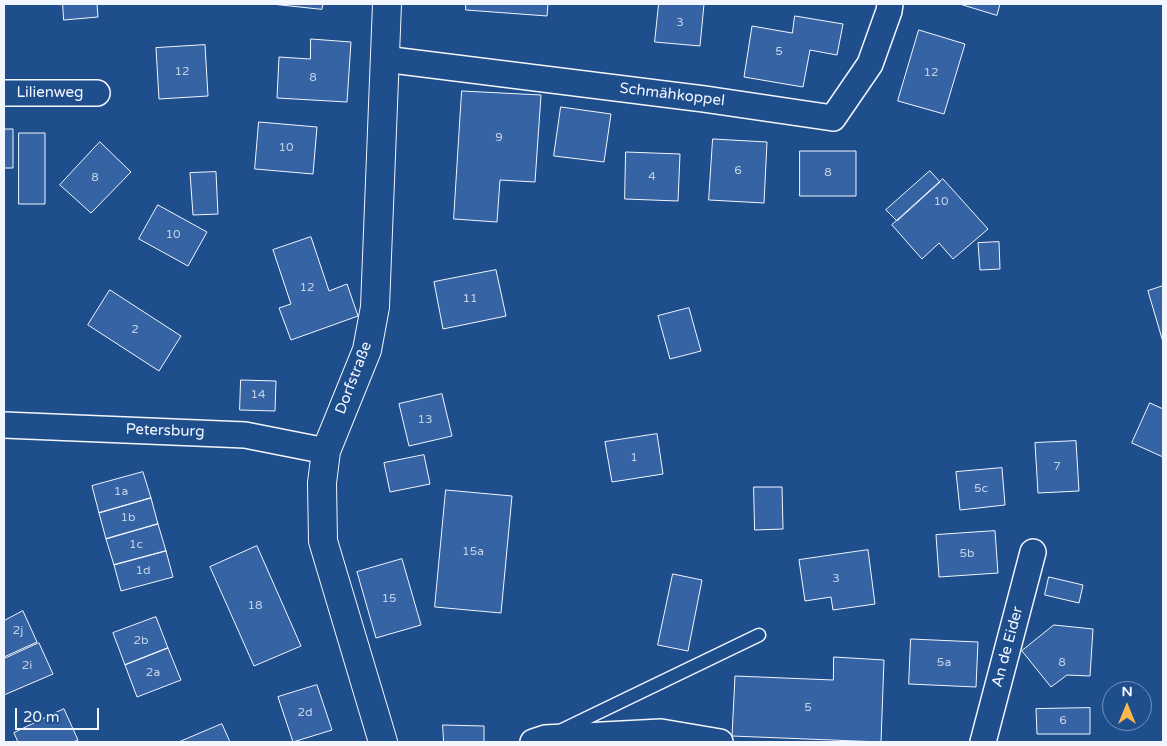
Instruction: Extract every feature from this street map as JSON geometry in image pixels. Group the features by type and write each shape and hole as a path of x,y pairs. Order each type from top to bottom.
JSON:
{"street":[{"name":"Dorfstraße","path":"383,742 323,541 322,483 326,451 367,350 375,308 387,4"},
{"name":"Schmähkoppel","path":"384,59 704,99 832,118 870,64 890,4"},
{"name":"Lilienweg","path":"4,93 97,93"},
{"name":"Petersburg","path":"4,424 246,435 326,451"},
{"name":"An de Eider","path":"983,742 1033,552"},
{"path":"539,740 661,732 720,742"}],"lane":[{"path":"539,740 759,636"}],"building":[{"path":"63,4 97,4 98,17 64,20"},
{"path":"272,4 323,4 322,9"},
{"path":"466,4 548,4 547,16 466,10"},
{"path":"659,4 704,4 700,46 655,42"},
{"path":"960,4 1000,4 997,15"},
{"path":"795,16 843,24 837,55 810,50 803,87 744,77 752,26 792,33"},
{"path":"919,30 965,44 944,114 898,101"},
{"path":"311,39 351,42 347,102 277,98 279,57 310,59"},
{"path":"205,45 208,96 159,99 156,48"},
{"path":"462,91 541,95 535,182 500,180 497,222 454,219"},
{"path":"561,107 611,114 604,162 554,156"},
{"path":"259,122 317,127 313,174 255,169"},
{"path":"4,129 13,129 13,168 4,168"},
{"path":"19,133 45,133 45,204 19,204"},
{"path":"713,139 767,142 764,203 709,200"},
{"path":"100,142 131,172 91,213 60,185"},
{"path":"800,151 856,151 856,196 800,196"},
{"path":"626,152 680,154 678,201 625,199"},
{"path":"930,171 940,182 897,221 886,210"},
{"path":"216,172 218,214 193,215 190,173"},
{"path":"943,179 988,229 953,259 939,243 922,259 892,225"},
{"path":"158,205 207,232 188,266 139,239"},
{"path":"311,237 329,291 347,284 358,316 291,340 279,308 291,304 273,250"},
{"path":"999,242 1000,269 980,270 978,243"},
{"path":"496,270 506,316 443,329 434,282"},
{"path":"1163,286 1163,342 1148,291"},
{"path":"110,290 181,336 159,371 88,325"},
{"path":"689,308 701,351 670,359 658,316"},
{"path":"241,380 276,381 275,411 240,410"},
{"path":"442,394 452,436 409,446 399,404"},
{"path":"1150,403 1163,409 1163,457 1132,443"},
{"path":"657,434 663,474 612,482 605,442"},
{"path":"1076,441 1079,491 1038,493 1035,443"},
{"path":"424,455 430,484 390,492 384,463"},
{"path":"1002,468 1005,505 960,510 956,472"},
{"path":"143,472 151,498 99,513 92,486"},
{"path":"754,487 782,487 783,529 755,530"},
{"path":"446,490 512,496 501,613 435,607"},
{"path":"151,498 158,524 106,539 99,513"},
{"path":"158,524 166,551 114,565 106,539"},
{"path":"995,531 998,573 939,577 936,535"},
{"path":"257,546 301,646 254,666 210,567"},
{"path":"868,550 875,604 833,610 831,597 805,601 799,560"},
{"path":"166,551 173,577 121,591 114,565"},
{"path":"402,559 421,625 376,638 357,572"},
{"path":"673,574 702,580 688,651 658,645"},
{"path":"1049,577 1083,585 1079,603 1045,595"},
{"path":"23,611 37,642 4,657 4,621"},
{"path":"156,617 168,648 125,665 113,633"},
{"path":"1054,625 1093,629 1090,676 1067,675 1051,687 1022,651"},
{"path":"911,639 978,642 976,687 909,684"},
{"path":"39,643 53,674 4,695 4,659"},
{"path":"168,648 181,680 137,697 125,665"},
{"path":"834,657 884,660 881,742 732,736 735,676 833,680"},
{"path":"317,685 332,730 293,742 278,697"},
{"path":"1090,708 1090,734 1037,734 1036,709"},
{"path":"64,709 78,740 73,742 18,742 14,733"},
{"path":"222,724 230,742 179,742"},
{"path":"443,725 484,726 484,742 444,742"}]}
